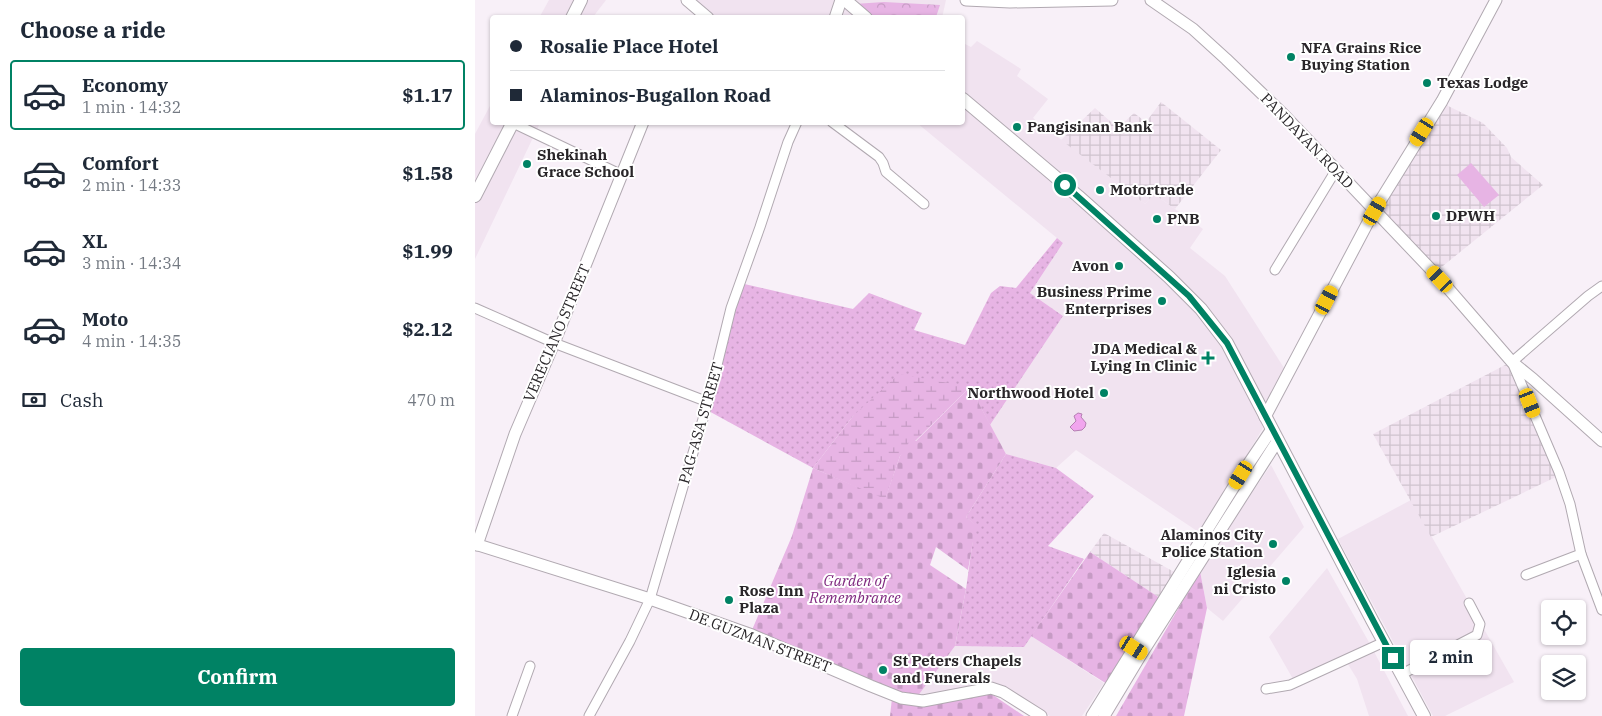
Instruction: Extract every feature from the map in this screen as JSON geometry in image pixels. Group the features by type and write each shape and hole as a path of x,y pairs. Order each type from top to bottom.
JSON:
{"main road":[{"path":"574,15 581,0"},
{"path":"845,0 863,15"},
{"path":"965,102 1078,196 1189,296 1227,343 1424,716"},
{"path":"475,196 512,125"}],"street":[{"path":"836,15 841,0"},
{"path":"966,0 1010,2 1112,0"},
{"name":"PANDAYAN ROAD","path":"1151,0 1193,29 1283,114 1440,279 1512,362 1602,441"},
{"path":"1265,417 1375,211 1441,100 1496,0"},
{"path":"691,15 694,2"},
{"path":"694,2 705,15"},
{"path":"517,125 622,175"},
{"name":"VERECIANO STREET","path":"476,544 515,434 554,343 642,125"},
{"name":"PAG-ASA STREET","path":"589,716 630,641 650,599 708,402 731,308 788,142 796,125"},
{"path":"836,125 879,157 886,172 924,204"},
{"path":"1275,270 1337,170"},
{"path":"1602,286 1512,362 1559,472 1570,504 1581,554 1602,610"},
{"path":"475,308 554,343 708,402"},
{"path":"1195,561 1215,516 1241,475 1275,434"},
{"path":"1096,716 1195,561 1226,522 1252,481 1275,434"},
{"path":"1241,475 1252,481"},
{"path":"1215,516 1226,522"},
{"name":"DE GUZMAN STREET","path":"476,544 650,599 752,636 901,698 923,701 991,688 1003,692 1041,716"},
{"path":"1526,575 1581,554"},
{"path":"1402,674 1477,635 1480,624 1469,603"},
{"path":"1266,689 1290,685 1384,642"},
{"path":"512,716 529,666"}],"shaded area":[{"path":"549,0 606,0 595,15 541,15"},
{"path":"687,0 946,0 943,15 706,15"},
{"path":"977,41 1021,69 1017,76 1048,99 1033,118 1145,204 1154,194 1203,229 1190,248 1225,276 1286,371 1260,420 1263,428 1200,533 1076,450 1056,468 1006,454 990,425 1063,316 1030,293 1063,243 919,125 965,125 965,44 971,47"},
{"path":"1161,102 1221,150 1175,209 1154,194 1145,204 1061,140 1095,108 1118,128 1134,113 1146,122"},
{"path":"1442,103 1483,123 1507,148 1511,157 1543,185 1433,274 1373,210"},
{"path":"490,106 490,125 539,125 475,259 475,134"},
{"path":"1507,364 1556,477 1431,537 1373,434"},
{"path":"1078,413 1082,414 1081,417 1086,423 1082,430 1074,431 1070,427 1076,421 1074,416"},
{"path":"1271,465 1304,527 1223,621 1207,608 1200,571"},
{"path":"1411,500 1514,682 1445,716 1433,716 1338,539"},
{"path":"1104,533 1176,573 1160,598 1090,552"},
{"path":"1327,568 1408,716 1369,716 1357,679 1346,661 1297,686 1269,637"},
{"path":"1031,636 1104,683 1082,716 1050,716 995,684 931,697 918,695 955,646 1023,647"}],"green space":[{"path":"884,2 940,5 937,15 867,15 854,4"},
{"path":"1471,163 1499,195 1484,207 1457,175"},
{"path":"1057,238 1063,243 1030,293 1063,316 990,425 970,387 853,416 813,468 705,409 740,283 853,309 869,293 922,313 914,330 965,345 991,293 1000,286 1016,288"},
{"path":"899,374 970,387 900,456 885,500 813,468 853,416"},
{"name":"Garden of Remembrance","path":"970,387 1006,454 966,517 976,525 968,570 936,547 930,565 966,589 955,646 917,697 911,697 847,672 752,630 792,536 813,468 885,499 900,456 910,441 916,441"},
{"path":"1006,454 1056,468 1094,496 1048,546 1084,559 1024,647 955,646 966,589 975,525 966,517"},
{"path":"1090,552 1160,598 1107,684 1031,636"},
{"path":"1200,571 1207,608 1184,716 1116,716"},
{"path":"990,693 1024,716 890,716 892,698"}],"place":[{"name":"NFA Grains Rice Buying Station","path":"1291,57"},
{"name":"Texas Lodge","path":"1427,83"},
{"name":"Pangisinan Bank","path":"1017,127"},
{"name":"Shekinah Grace School","path":"527,164"},
{"name":"Motortrade","path":"1100,190"},
{"name":"DPWH","path":"1436,216"},
{"name":"PNB","path":"1157,219"},
{"name":"Avon","path":"1119,266"},
{"name":"Business Prime Enterprises","path":"1162,301"},
{"name":"JDA Medical & Lying In Clinic","path":"1208,358"},
{"name":"Northwood Hotel","path":"1104,393"},
{"name":"Alaminos City Police Station","path":"1273,544"},
{"name":"Iglesia ni Cristo","path":"1286,581"},
{"name":"Rose Inn Plaza","path":"729,600"},
{"name":"St Peters Chapels and Funerals","path":"883,670"}],"route":[{"path":"1065,185 1189,296 1227,343 1393,658"}]}
